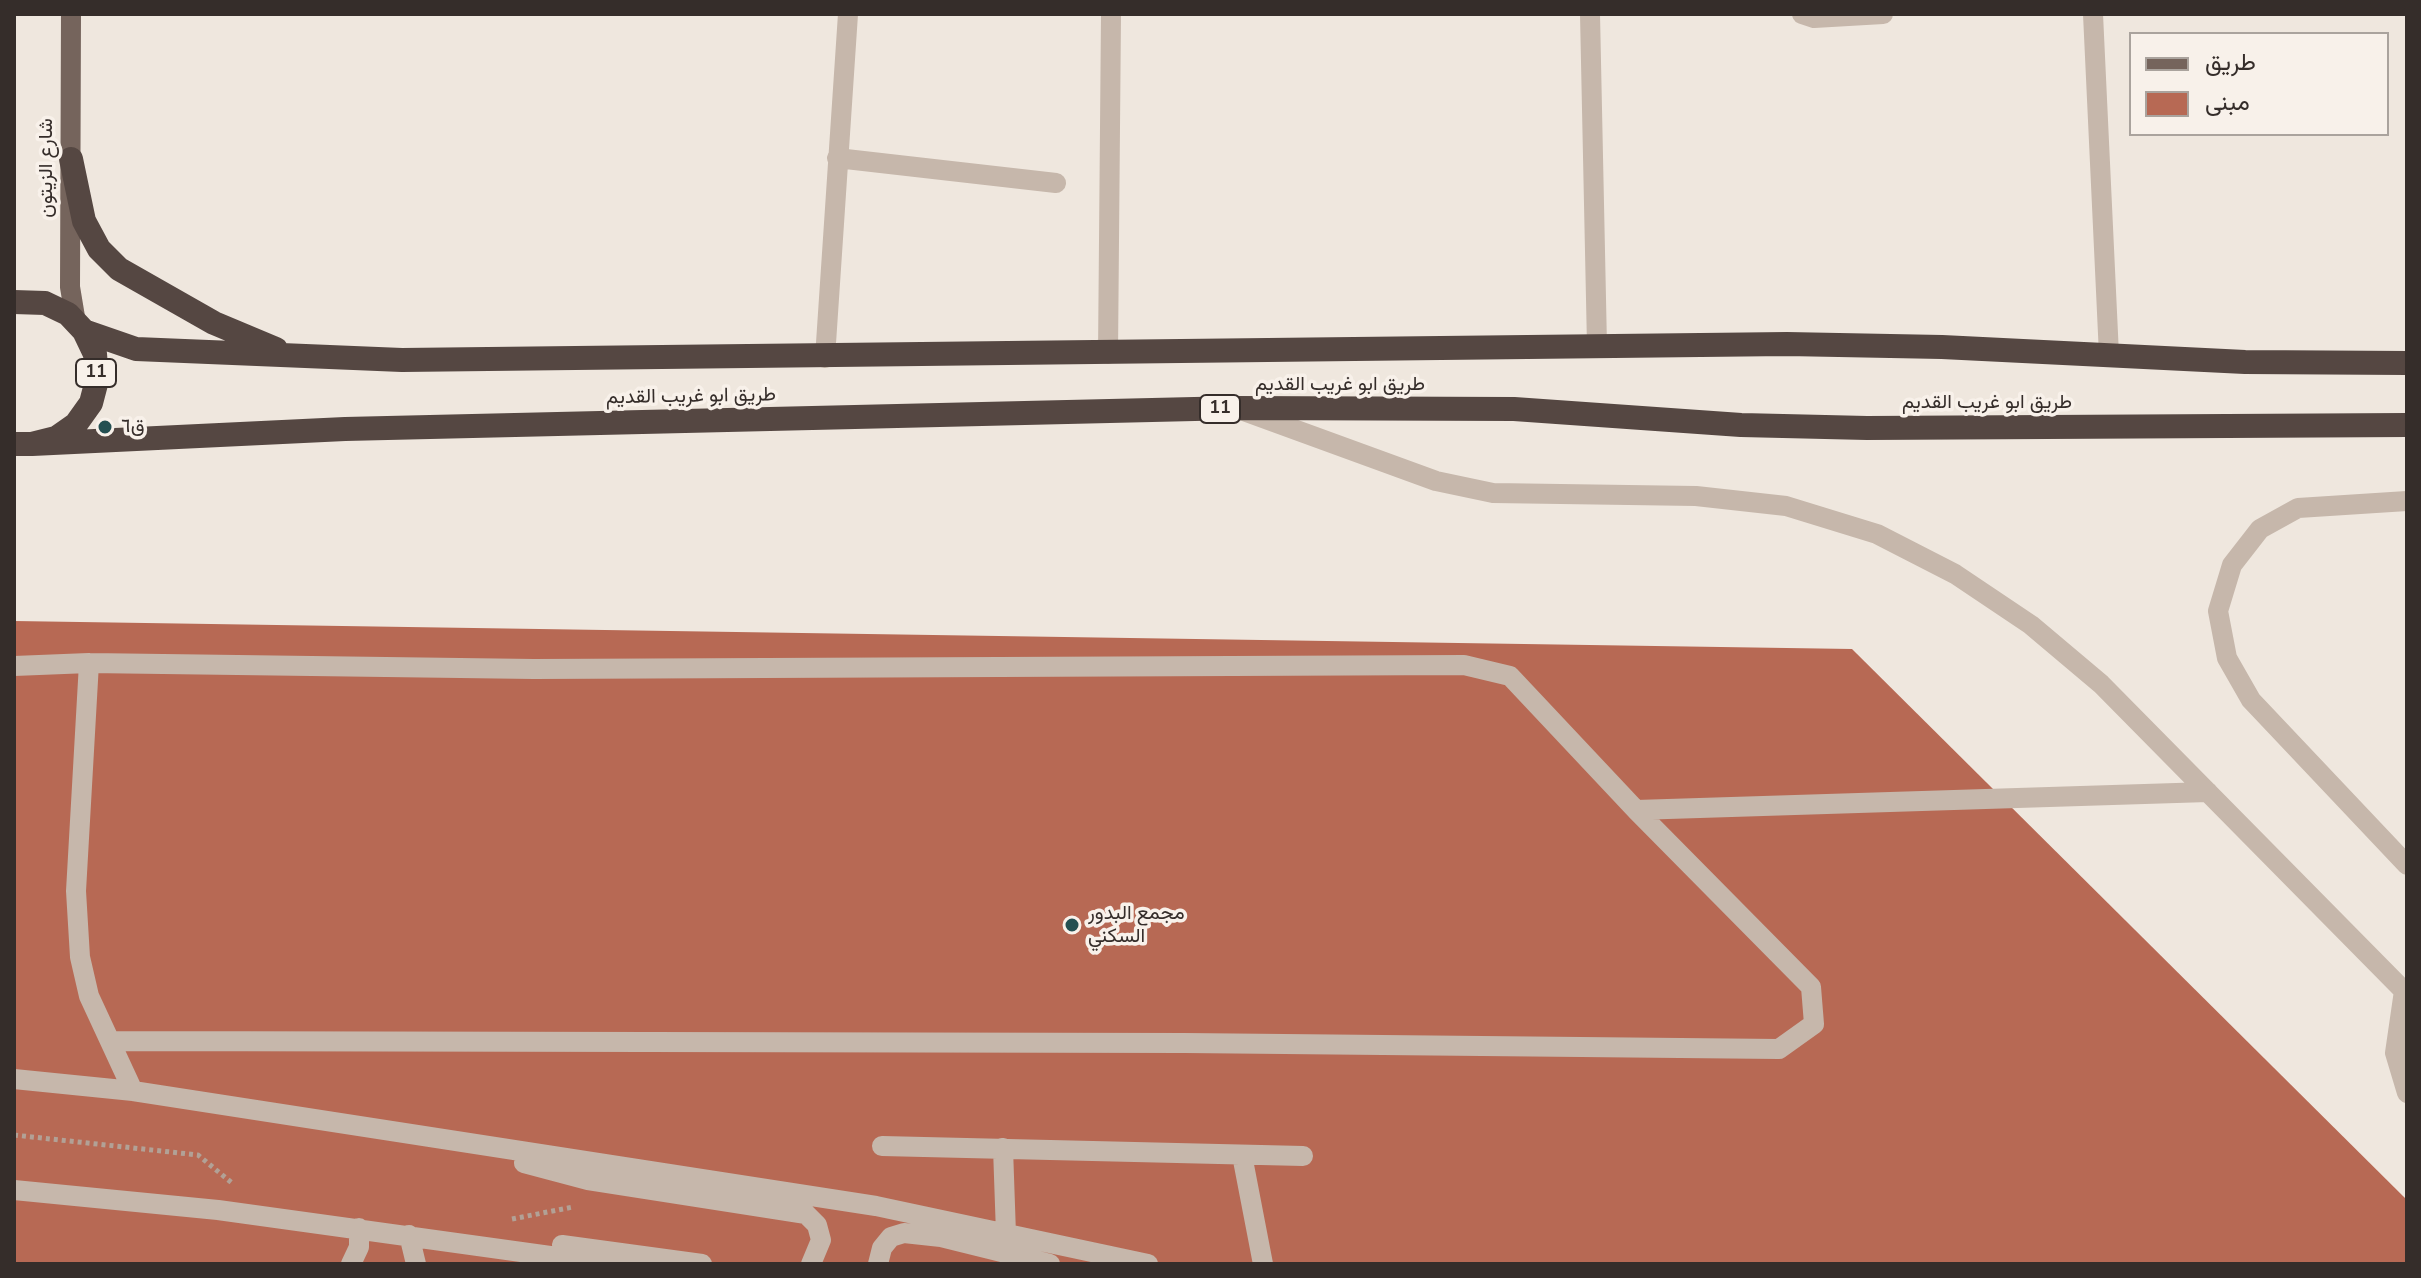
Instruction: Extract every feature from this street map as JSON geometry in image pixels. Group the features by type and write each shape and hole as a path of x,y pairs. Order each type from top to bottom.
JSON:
{"highway":[{"path":"71,159 84,221 99,249 119,269 155,293 214,323 258,343 302,356"},
{"name":"طريق ابو غريب القديم","path":"14,302 45,303 80,327 136,349 402,360 825,358 1597,346 1911,346 2245,362 2407,363"},
{"name":"طريق ابو غريب القديم","path":"23,444 56,438 76,424 91,403 97,380 95,354 80,327"},
{"name":"طريق ابو غريب القديم","path":"23,444 313,430 1237,408 1514,409 1741,425 1852,428 2407,425"}],"main road":[{"name":"شارع الزيتون","path":"71,14 70,287 80,327"}],"street":[{"path":"825,358 848,14"},
{"path":"1108,354 1111,14"},
{"path":"1590,14 1597,346"},
{"path":"1802,14 1814,18 1883,14"},
{"path":"2093,14 2109,355"},
{"path":"837,158 1056,183"},
{"path":"1237,408 1436,481 1493,493 1711,497 1786,506 1877,534 1955,574 2031,625 2101,684 2406,993 2395,1053 2407,1093"},
{"path":"2407,501 2298,508 2260,529 2232,565 2218,611 2227,658 2251,700 2407,865"},
{"path":"89,663 76,891 80,957 89,996 133,1091"},
{"path":"14,666 89,663 534,669 1464,665 1510,676 1636,810 1811,987 1814,1024 1779,1049 1169,1043 110,1041"},
{"path":"1636,810 2208,792"},
{"path":"14,1079 133,1091 876,1206 1148,1264"},
{"path":"461,1142 588,1180 806,1214 817,1225 821,1240 811,1264"},
{"path":"882,1146 1303,1156"},
{"path":"1003,1148 1006,1234"},
{"path":"1242,1155 1263,1264"},
{"path":"14,1190 359,1228 608,1264"},
{"path":"351,1264 359,1247 359,1228"},
{"path":"878,1264 882,1248 891,1237 904,1233 941,1237 1050,1264"},
{"path":"409,1235 416,1264"},
{"path":"458,1243 589,1246 702,1264"}],"path":[{"path":"14,1135 198,1155 241,1191"},
{"path":"496,1222 583,1204"}],"building":[{"name":"مجمع البدور السكني","path":"14,621 1852,649 2407,1200 2407,1264 14,1264"}],"place":[{"name":"ق٦","path":"105,427"},
{"name":"مجمع البدور السكني","path":"1072,925"}]}
